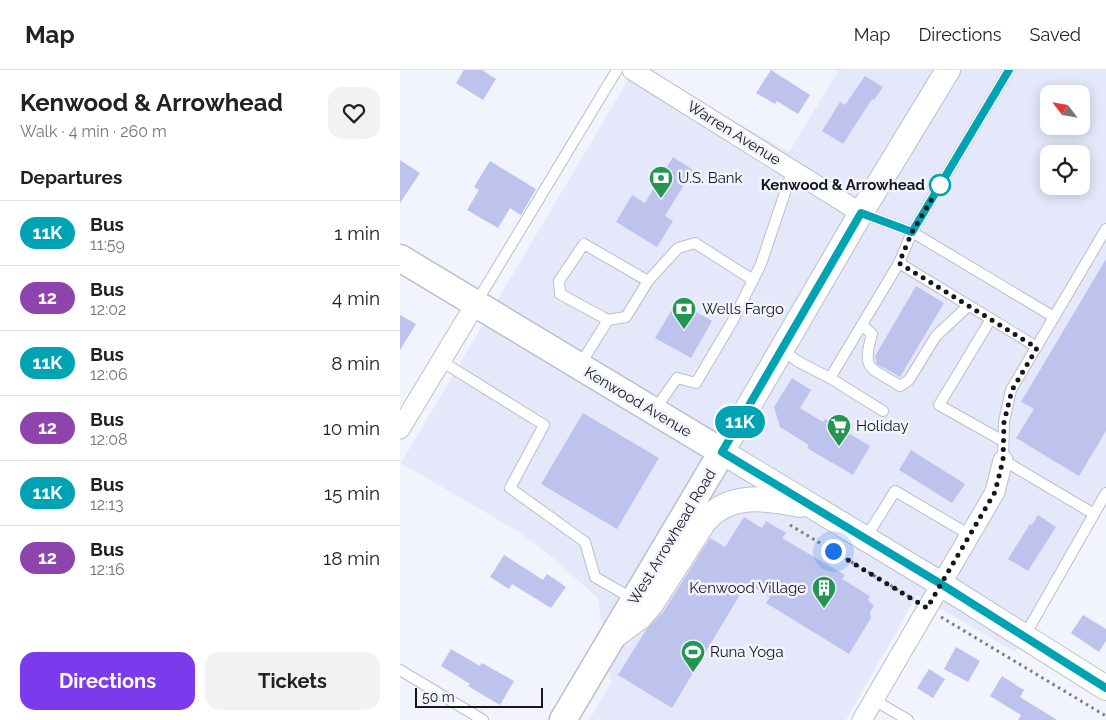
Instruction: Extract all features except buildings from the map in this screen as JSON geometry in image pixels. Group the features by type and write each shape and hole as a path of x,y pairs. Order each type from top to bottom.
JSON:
{"main road":[{"name":"Kenwood Avenue","path":"400,258 722,452"},
{"name":"West Arrowhead Road","path":"569,718 612,638 722,452"}],"street":[{"name":"Warren Avenue","path":"632,70 861,213"},
{"name":"West Arrowhead Road","path":"722,452 861,213 948,70"},
{"path":"400,429 476,303"},
{"path":"862,720 995,492 1003,451"},
{"name":"Kenwood Avenue","path":"722,452 941,584 1106,688"},
{"path":"612,638 645,612 704,522 715,511 730,503 755,498 777,500 815,508"}],"lane":[{"path":"476,303 617,70"},
{"path":"830,378 899,263 912,232 1009,70"},
{"path":"654,411 677,378 696,383 732,322 761,264 793,169"},
{"path":"861,213 912,232 1054,317"},
{"path":"1003,451 1004,422 1012,390 1106,229"},
{"path":"648,281 584,244 559,281 560,294 608,320 626,317 648,281 678,248 695,243 753,280"},
{"path":"899,263 1037,348"},
{"path":"862,325 872,334 865,356 869,366 900,386 909,380 936,336 968,306"},
{"path":"991,319 939,405 1094,514"},
{"path":"579,366 608,320"},
{"path":"782,349 797,362 830,378 883,411"},
{"path":"441,360 544,425 510,488 584,542 595,577 634,600"},
{"path":"865,539 895,490 970,535"},
{"path":"1024,637 1106,493"},
{"path":"400,670 483,720"},
{"path":"874,700 908,720"}],"path":[{"path":"788,523 1106,716"}],"shaded area":[{"path":"634,70 646,70 789,152 839,70 1106,70 1106,501 1015,652 917,595 846,720 589,720 611,683 598,598 553,558 519,532 401,463"}],"bus line":[{"name":"11K","path":"1009,70 912,232 861,213 722,452 941,584 1106,688"}],"place":[{"name":"Kenwood & Arrowhead","path":"940,185"},
{"name":"U.S. Bank","path":"661,199"},
{"name":"Wells Fargo","path":"684,330"},
{"name":"Holiday","path":"839,447"},
{"name":"Kenwood Village","path":"824,609"},
{"name":"Runa Yoga","path":"693,673"}],"route":[{"path":"833,551 927,608 995,492 1003,460 1004,422 1012,390 1037,348 899,263 912,232 944,179 940,185"}]}
